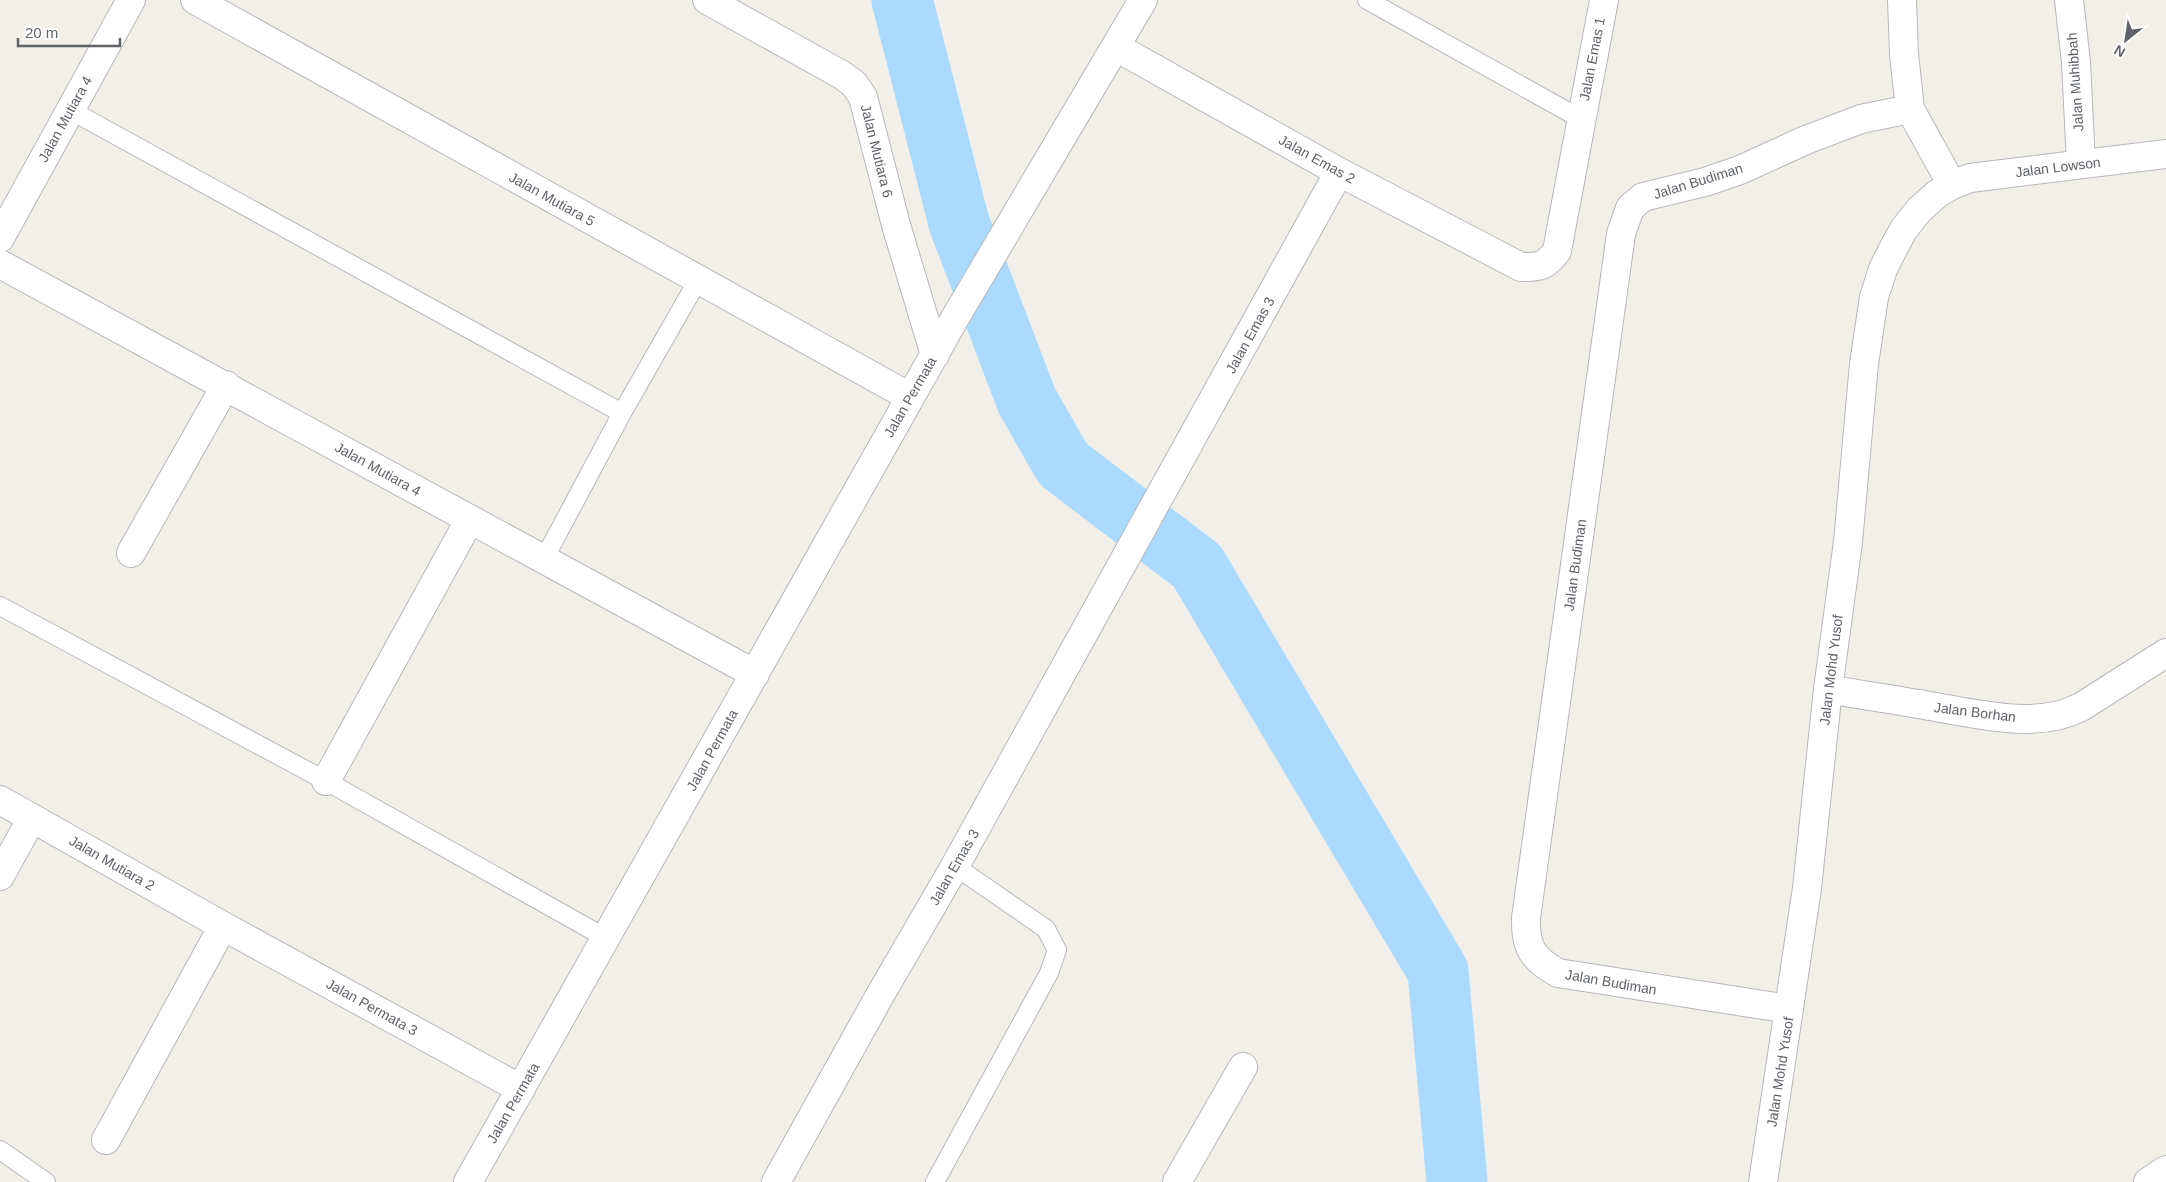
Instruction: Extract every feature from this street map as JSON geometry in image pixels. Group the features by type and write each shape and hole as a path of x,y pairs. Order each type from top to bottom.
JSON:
{"street":[{"name":"Jalan Mutiara 4","path":"0,238 131,0"},
{"name":"Jalan Mutiara 5","path":"195,0 910,397"},
{"name":"Jalan Mutiara 6","path":"707,0 842,75 854,84 863,97 896,225 935,355"},
{"path":"1116,47 1143,0"},
{"name":"Jalan Emas 1","path":"1521,267 1540,267 1549,262 1557,251 1604,0"},
{"path":"1902,0 1904,54 1910,108 1952,185"},
{"name":"Jalan Muhibbah","path":"2069,0 2076,62 2080,164"},
{"name":"Jalan Permata","path":"468,1182 955,318 1116,47"},
{"name":"Jalan Emas 2","path":"1116,47 1339,172 1521,267"},
{"name":"Jalan Budiman","path":"1789,1010 1558,973 1543,965 1532,953 1526,935 1526,918 1622,234 1630,208 1643,198 1705,182 1740,170 1806,140 1862,119 1910,108"},
{"name":"Jalan Lowson","path":"1952,185 1970,178 2166,154"},
{"name":"Jalan Emas 3","path":"776,1182 879,997 955,866 1339,172"},
{"name":"Jalan Mohd Yusof","path":"1763,1182 1807,888 1828,689 1848,542 1864,364 1874,297 1883,269 1904,229 1919,210 1937,194 1952,185"},
{"name":"Jalan Mutiara 4","path":"0,264 470,519 543,561 755,674"},
{"path":"131,553 226,386"},
{"path":"326,781 470,519"},
{"name":"Jalan Borhan","path":"1828,689 2009,719 2056,716 2068,714 2081,707 2166,653"},
{"name":"Jalan Mutiara 2","path":"0,800 223,926"},
{"path":"0,876 32,818"},
{"path":"106,1140 223,926"},
{"name":"Jalan Permata 3","path":"223,926 521,1089"},
{"path":"1177,1182 1243,1066"},
{"path":"2148,1182 2166,1170"}],"lane":[{"path":"1367,0 1581,119"},
{"path":"70,110 622,413"},
{"path":"543,561 622,413 698,280"},
{"path":"0,606 326,781 606,938"},
{"path":"935,1182 1049,973 1057,950 1046,929 955,866"},
{"path":"0,1150 46,1182"}],"waterway":[{"path":"902,0 959,223 1027,401 1063,464 1197,566 1438,971 1457,1182"}]}
